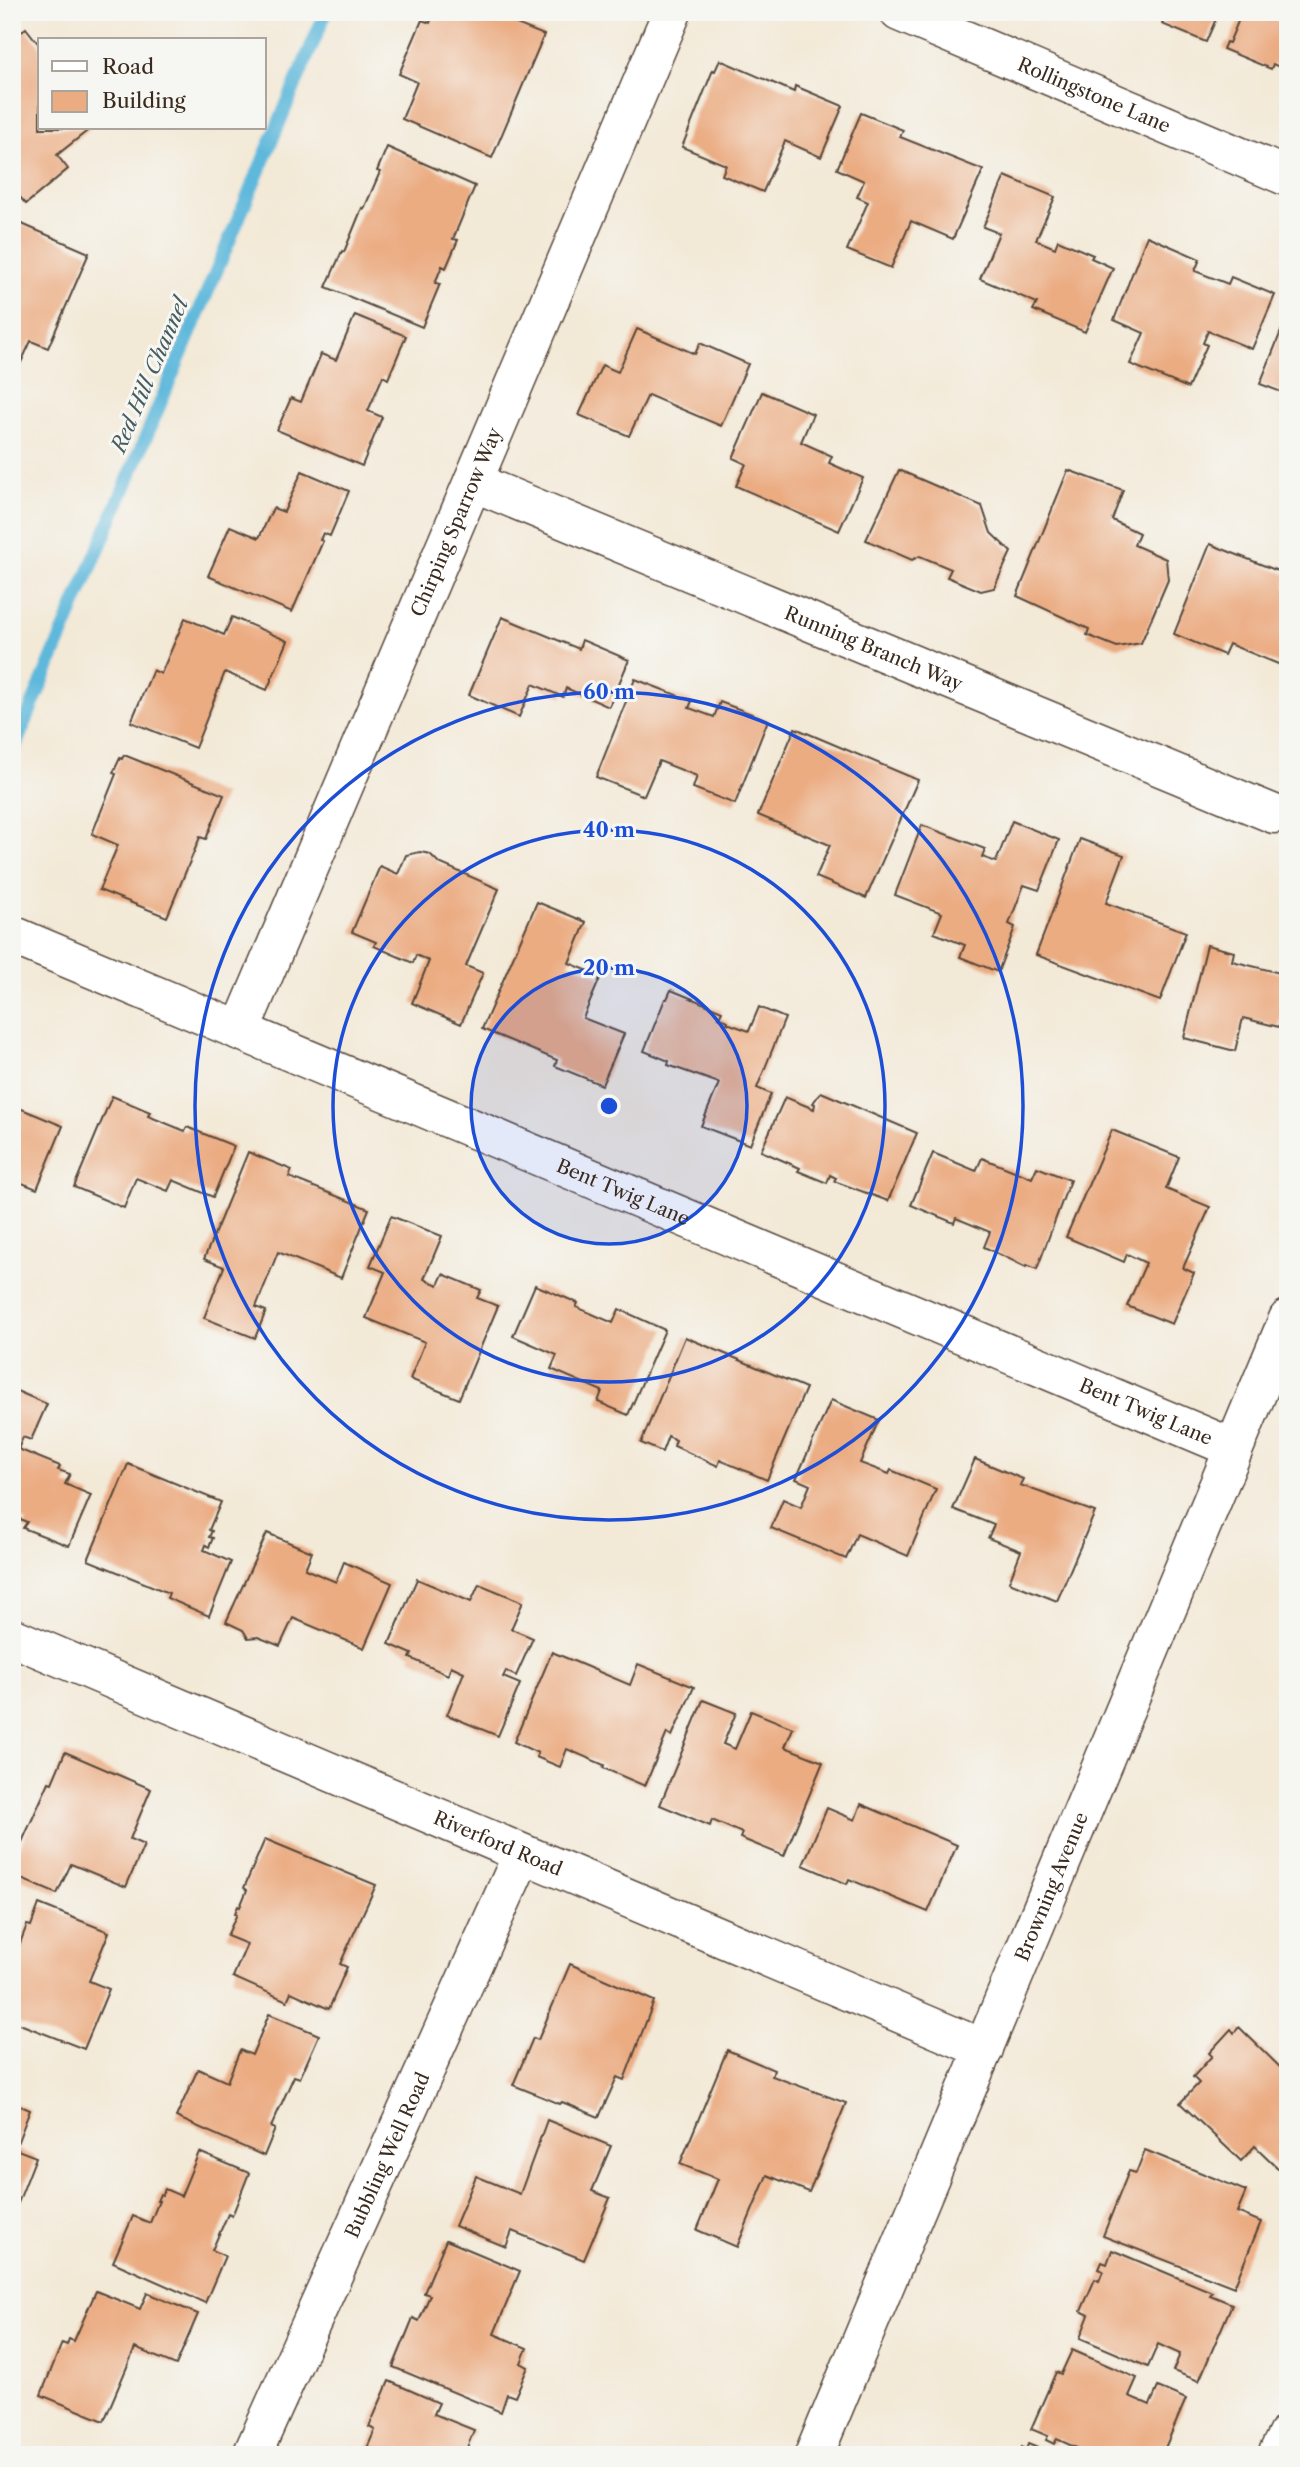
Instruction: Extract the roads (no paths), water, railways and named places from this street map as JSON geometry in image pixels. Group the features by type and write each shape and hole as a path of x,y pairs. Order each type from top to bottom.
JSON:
{"street":[{"name":"Chirping Sparrow Way","path":"240,1031 672,12"},
{"name":"Rollingstone Lane","path":"899,12 1288,177"},
{"name":"Running Branch Way","path":"473,482 1275,814"},
{"name":"Bent Twig Lane","path":"12,935 1233,1448"},
{"name":"Browning Avenue","path":"814,2455 1288,1319"},
{"name":"Riverford Road","path":"12,1637 984,2049"},
{"name":"Bubbling Well Road","path":"252,2455 522,1855"},
{"path":"1277,2455 1288,2433"}],"waterway":[{"name":"Red Hill Channel","path":"12,753 326,12"}]}
